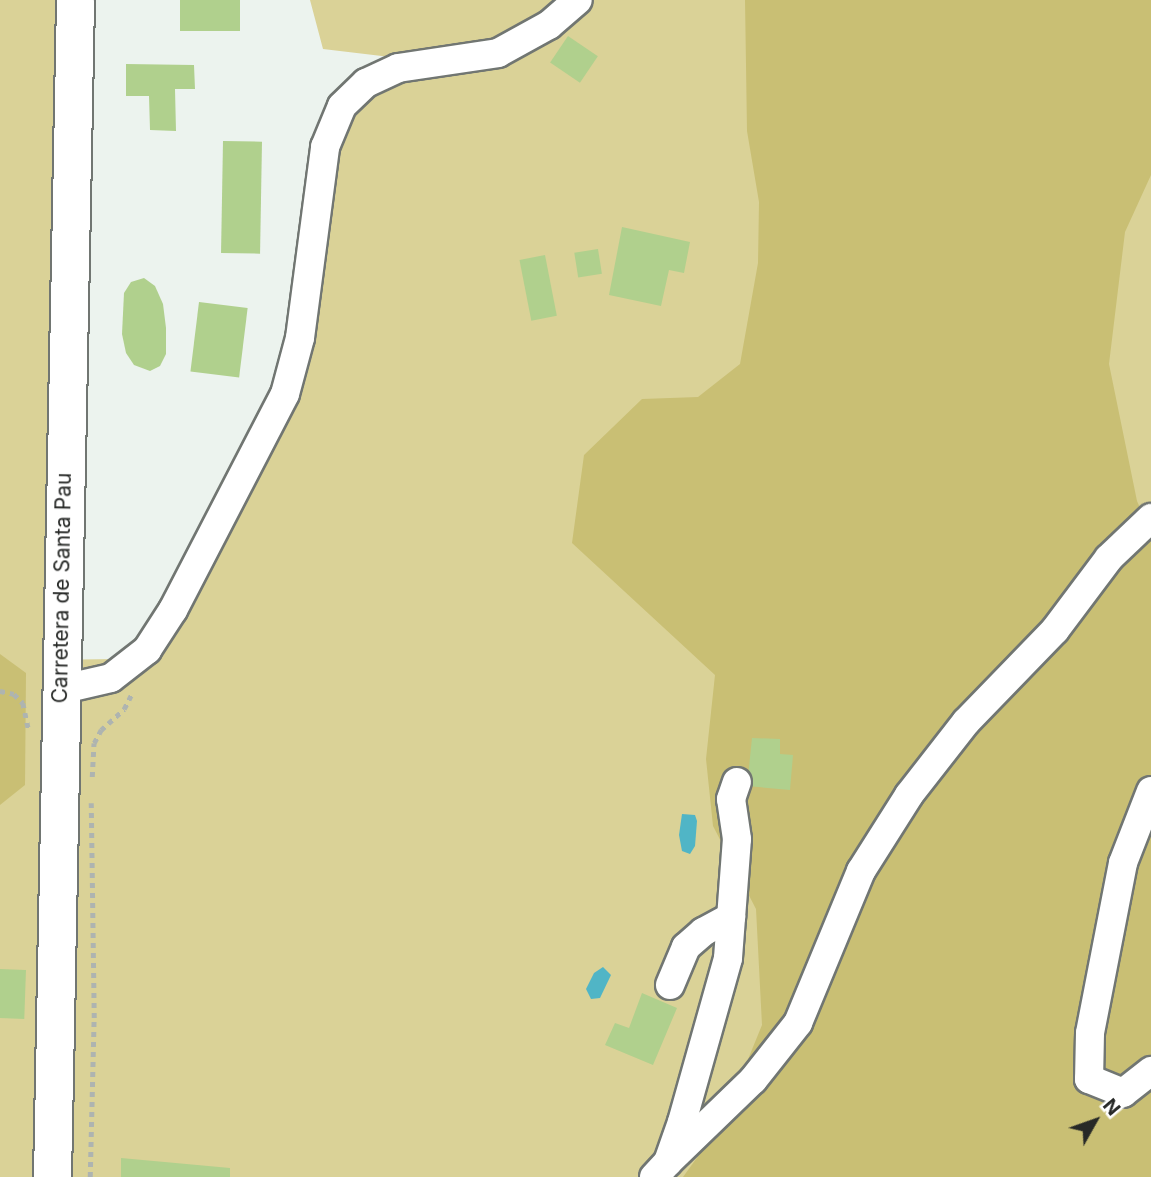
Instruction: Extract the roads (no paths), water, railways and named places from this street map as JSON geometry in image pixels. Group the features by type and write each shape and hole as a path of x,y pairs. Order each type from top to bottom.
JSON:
{"main road":[{"name":"Carretera de Santa Pau","path":"52,1177 75,0"}],"street":[{"path":"60,690 111,678 147,650 173,610 285,394 300,338 325,148 342,106 366,83 398,68 498,53 549,25 578,0"},
{"path":"661,1170 753,1080 797,1023 862,871 909,795 966,722 1055,630 1109,558 1151,518"},
{"path":"661,1170 728,958 737,839 731,799 737,782"},
{"path":"1151,791 1123,863 1090,1033 1089,1079 1123,1093 1151,1071"},
{"path":"670,985 686,947 703,932 731,917"}],"water":[{"path":"682,814 695,815 697,821 695,846 690,854 682,851 679,835"},
{"path":"603,967 611,975 600,998 591,999 586,989 594,973"}]}
